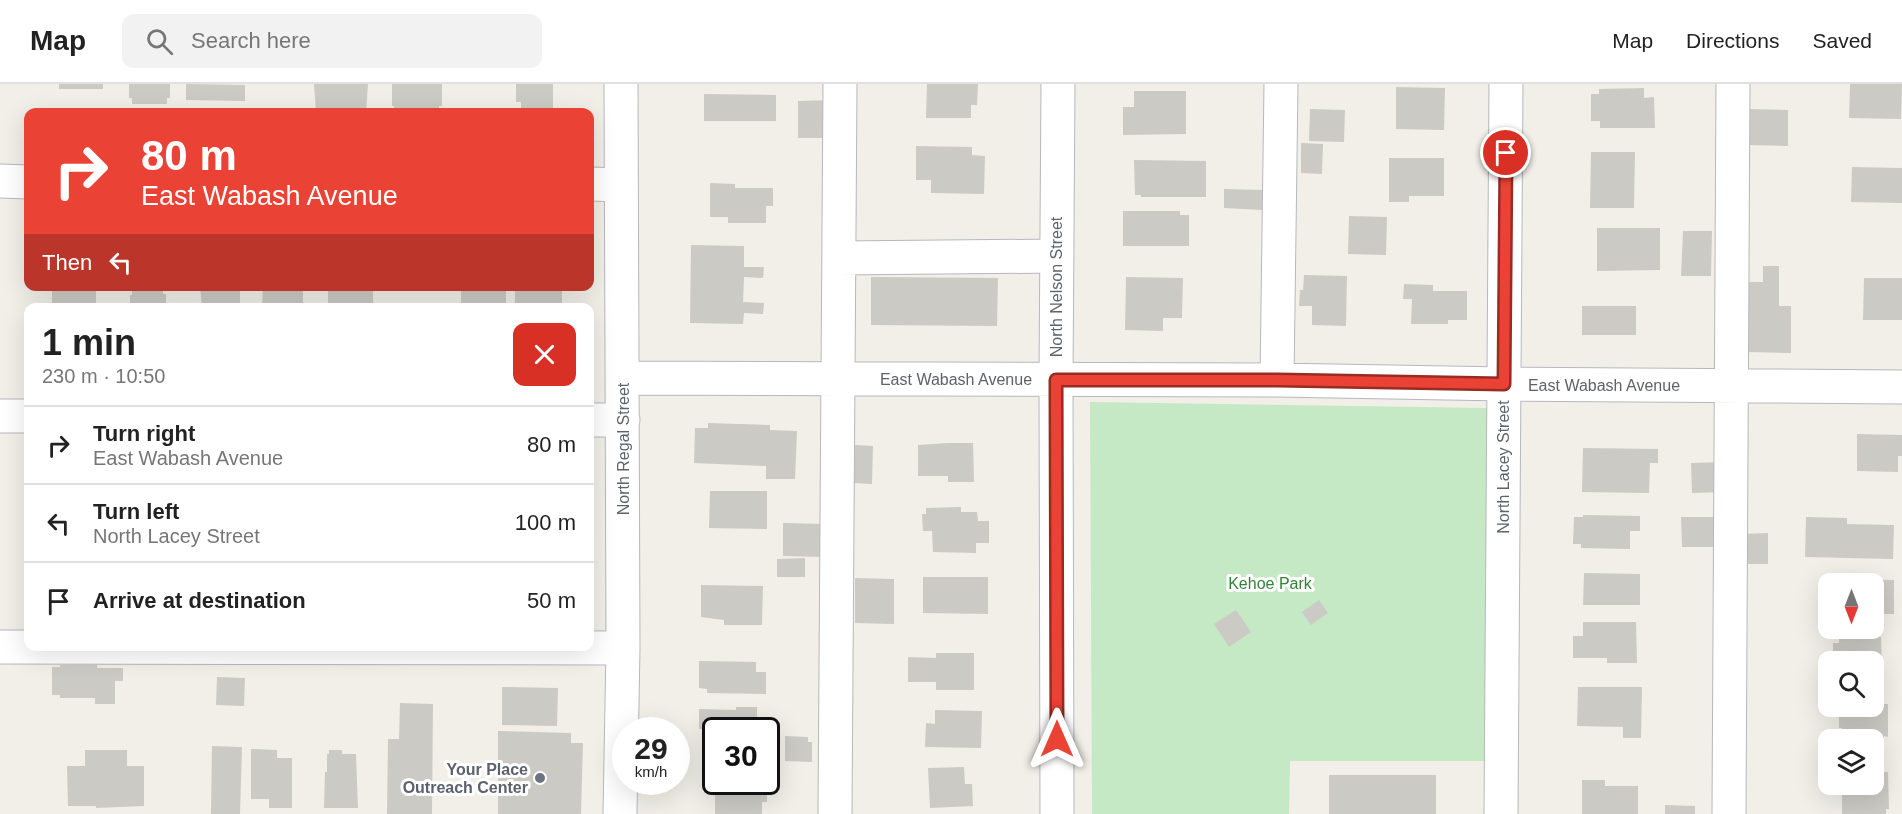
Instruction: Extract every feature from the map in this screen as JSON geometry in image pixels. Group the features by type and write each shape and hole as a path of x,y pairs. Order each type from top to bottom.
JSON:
{"street":[{"name":"North Regal Street","path":"620,814 623,648 623,378 605,185 621,84"},
{"path":"835,814 840,84"},
{"name":"North Nelson Street","path":"1058,84 1056,380 1058,814"},
{"path":"1277,380 1281,84"},
{"name":"North Lacey Street","path":"1501,814 1506,84"},
{"path":"1729,814 1733,84"},
{"path":"0,182 24,182"},
{"path":"839,258 1057,256"},
{"name":"East Wabash Avenue","path":"623,378 1277,380 1902,387"},
{"path":"0,416 24,416"},
{"path":"594,420 623,420"},
{"path":"0,646 24,646"},
{"path":"594,648 623,648"}],"green space":[{"name":"Kehoe Park","path":"1090,402 1487,408 1485,761 1290,761 1289,814 1092,814"}],"building":[{"path":"59,84 103,84 103,89 59,89"},
{"path":"129,84 170,84 170,98 167,98 167,104 132,104 132,98 129,98"},
{"path":"186,84 245,85 245,101 186,100"},
{"path":"314,84 368,84 366,108 316,108"},
{"path":"392,84 442,84 442,106 439,108 394,108 392,106"},
{"path":"516,84 553,84 553,108 521,108 521,102 516,102"},
{"path":"927,84 978,84 977,105 971,105 971,118 926,118"},
{"path":"1850,84 1902,84 1901,119 1849,118"},
{"path":"1396,87 1445,88 1444,130 1396,129"},
{"path":"1644,88 1644,98 1654,97 1655,128 1600,128 1600,121 1591,121 1591,94 1599,94 1599,89"},
{"path":"1134,91 1186,91 1186,134 1123,135 1123,107 1134,107"},
{"path":"704,94 776,95 776,121 704,121"},
{"path":"831,100 831,138 798,138 798,101"},
{"path":"1310,109 1345,110 1344,142 1309,141"},
{"path":"1747,109 1788,110 1788,146 1746,145"},
{"path":"1301,143 1323,144 1322,174 1301,173"},
{"path":"916,146 972,147 972,155 985,156 984,194 931,193 931,180 916,180"},
{"path":"1591,152 1635,152 1634,208 1590,208"},
{"path":"1389,158 1444,158 1444,196 1409,196 1409,202 1389,202"},
{"path":"1134,160 1206,161 1206,197 1141,197 1141,195 1135,195"},
{"path":"1852,167 1902,168 1902,203 1851,202"},
{"path":"710,183 735,184 735,188 773,188 773,206 766,206 766,223 728,223 728,217 710,217"},
{"path":"1224,189 1263,190 1262,210 1224,208"},
{"path":"1123,211 1180,211 1180,215 1189,215 1189,246 1123,246"},
{"path":"1349,216 1387,217 1386,255 1348,254"},
{"path":"1597,228 1660,228 1660,270 1597,271"},
{"path":"1683,231 1712,231 1711,276 1681,276"},
{"path":"691,245 744,246 744,267 764,267 763,278 744,277 743,302 764,303 763,314 744,313 743,324 690,323"},
{"path":"1763,266 1779,266 1779,306 1791,306 1791,353 1745,352 1745,282 1763,282"},
{"path":"1304,275 1347,276 1346,326 1312,325 1312,306 1299,306"},
{"path":"871,277 998,278 997,326 871,325"},
{"path":"1126,277 1183,278 1182,318 1163,318 1163,331 1125,330"},
{"path":"1864,278 1902,278 1902,320 1863,320"},
{"path":"1404,284 1433,285 1433,291 1467,291 1467,320 1448,320 1448,324 1411,324 1412,299 1403,299"},
{"path":"52,291 96,291 96,303 52,303"},
{"path":"132,291 163,291 163,294 166,294 166,303 130,303 130,295"},
{"path":"200,291 240,291 240,303 202,303"},
{"path":"263,291 303,291 303,303 262,303"},
{"path":"328,291 373,291 373,303 328,303"},
{"path":"461,291 506,291 506,303 461,303"},
{"path":"515,291 562,291 562,303 515,303"},
{"path":"1582,306 1636,306 1636,335 1582,335"},
{"path":"708,423 770,425 770,430 797,431 795,479 766,479 766,466 694,463 695,428 708,428"},
{"path":"1857,434 1902,435 1902,456 1898,456 1898,472 1857,471"},
{"path":"973,443 974,482 948,482 948,476 918,476 918,445"},
{"path":"855,445 873,446 872,484 854,483"},
{"path":"1583,448 1658,449 1658,463 1650,463 1649,493 1582,492"},
{"path":"1726,462 1726,492 1692,493 1691,463"},
{"path":"710,491 767,491 767,529 709,528"},
{"path":"961,507 961,512 977,512 978,521 989,521 989,543 976,543 976,553 933,552 932,531 923,531 922,514 926,514 926,508"},
{"path":"1583,515 1640,516 1640,531 1630,531 1630,549 1581,548 1581,544 1573,544 1574,517 1583,517"},
{"path":"1681,517 1723,517 1724,547 1682,547"},
{"path":"1806,517 1847,518 1847,524 1894,525 1893,559 1805,557"},
{"path":"783,523 824,524 824,557 783,556"},
{"path":"1768,533 1768,564 1742,564 1742,534"},
{"path":"805,558 805,577 777,577 777,559"},
{"path":"1584,573 1640,574 1640,605 1583,605"},
{"path":"923,577 988,577 988,614 923,613"},
{"path":"855,578 894,579 894,624 855,623"},
{"path":"1884,580 1894,580 1894,614 1884,614"},
{"path":"701,585 763,586 762,625 724,625 724,620 701,617"},
{"path":"1319,600 1328,613 1311,625 1302,612"},
{"path":"1236,610 1251,632 1229,647 1214,624"},
{"path":"1583,622 1636,622 1637,663 1607,663 1607,658 1573,658 1573,636 1583,636"},
{"path":"1839,639 1881,639 1881,651 1833,651 1833,643 1839,643"},
{"path":"936,653 974,653 974,690 936,690 936,682 908,682 908,657 936,658"},
{"path":"699,661 756,662 756,672 766,672 766,694 707,693 707,689 699,688"},
{"path":"60,665 123,668 123,681 115,681 115,704 95,704 95,698 60,698 60,695 52,695 52,667 60,667"},
{"path":"217,677 245,678 244,706 216,705"},
{"path":"502,687 558,688 557,726 502,725"},
{"path":"1578,687 1642,687 1641,738 1623,738 1623,727 1577,726"},
{"path":"400,703 433,704 432,814 387,814 388,739 399,739"},
{"path":"1884,704 1888,704 1888,737 1884,736 1884,729 1839,728 1839,717 1884,717"},
{"path":"736,707 757,707 757,717 702,717 702,729 699,729 699,709 736,710"},
{"path":"935,710 982,711 981,748 925,747 926,723 935,724"},
{"name":"Your Place Outreach Center","path":"498,731 571,733 571,743 583,743 581,814 498,814"},
{"path":"785,736 808,737 808,742 812,742 812,762 785,761"},
{"path":"212,746 242,747 240,814 211,814"},
{"path":"251,749 277,750 277,758 292,758 292,808 269,808 269,799 251,799"},
{"path":"85,750 127,750 127,766 144,766 144,806 96,808 96,806 68,806 67,766 85,766"},
{"path":"329,750 342,750 342,754 356,754 358,808 324,808 325,772 327,772"},
{"path":"964,767 965,784 972,784 973,806 930,808 928,768"},
{"path":"1884,772 1888,772 1889,809 1886,809 1886,814 1842,814 1842,795 1884,795"},
{"path":"1329,775 1436,775 1436,814 1329,814"},
{"path":"1582,780 1605,780 1605,786 1638,786 1638,814 1582,814"},
{"path":"715,795 767,795 767,802 762,802 762,814 715,814"},
{"path":"1665,805 1695,806 1695,814 1665,814"}],"place":[{"name":"Your Place Outreach Center","path":"540,778"}],"route":[{"path":"1057,739 1056,380 1277,380 1504,384 1506,153"}]}
